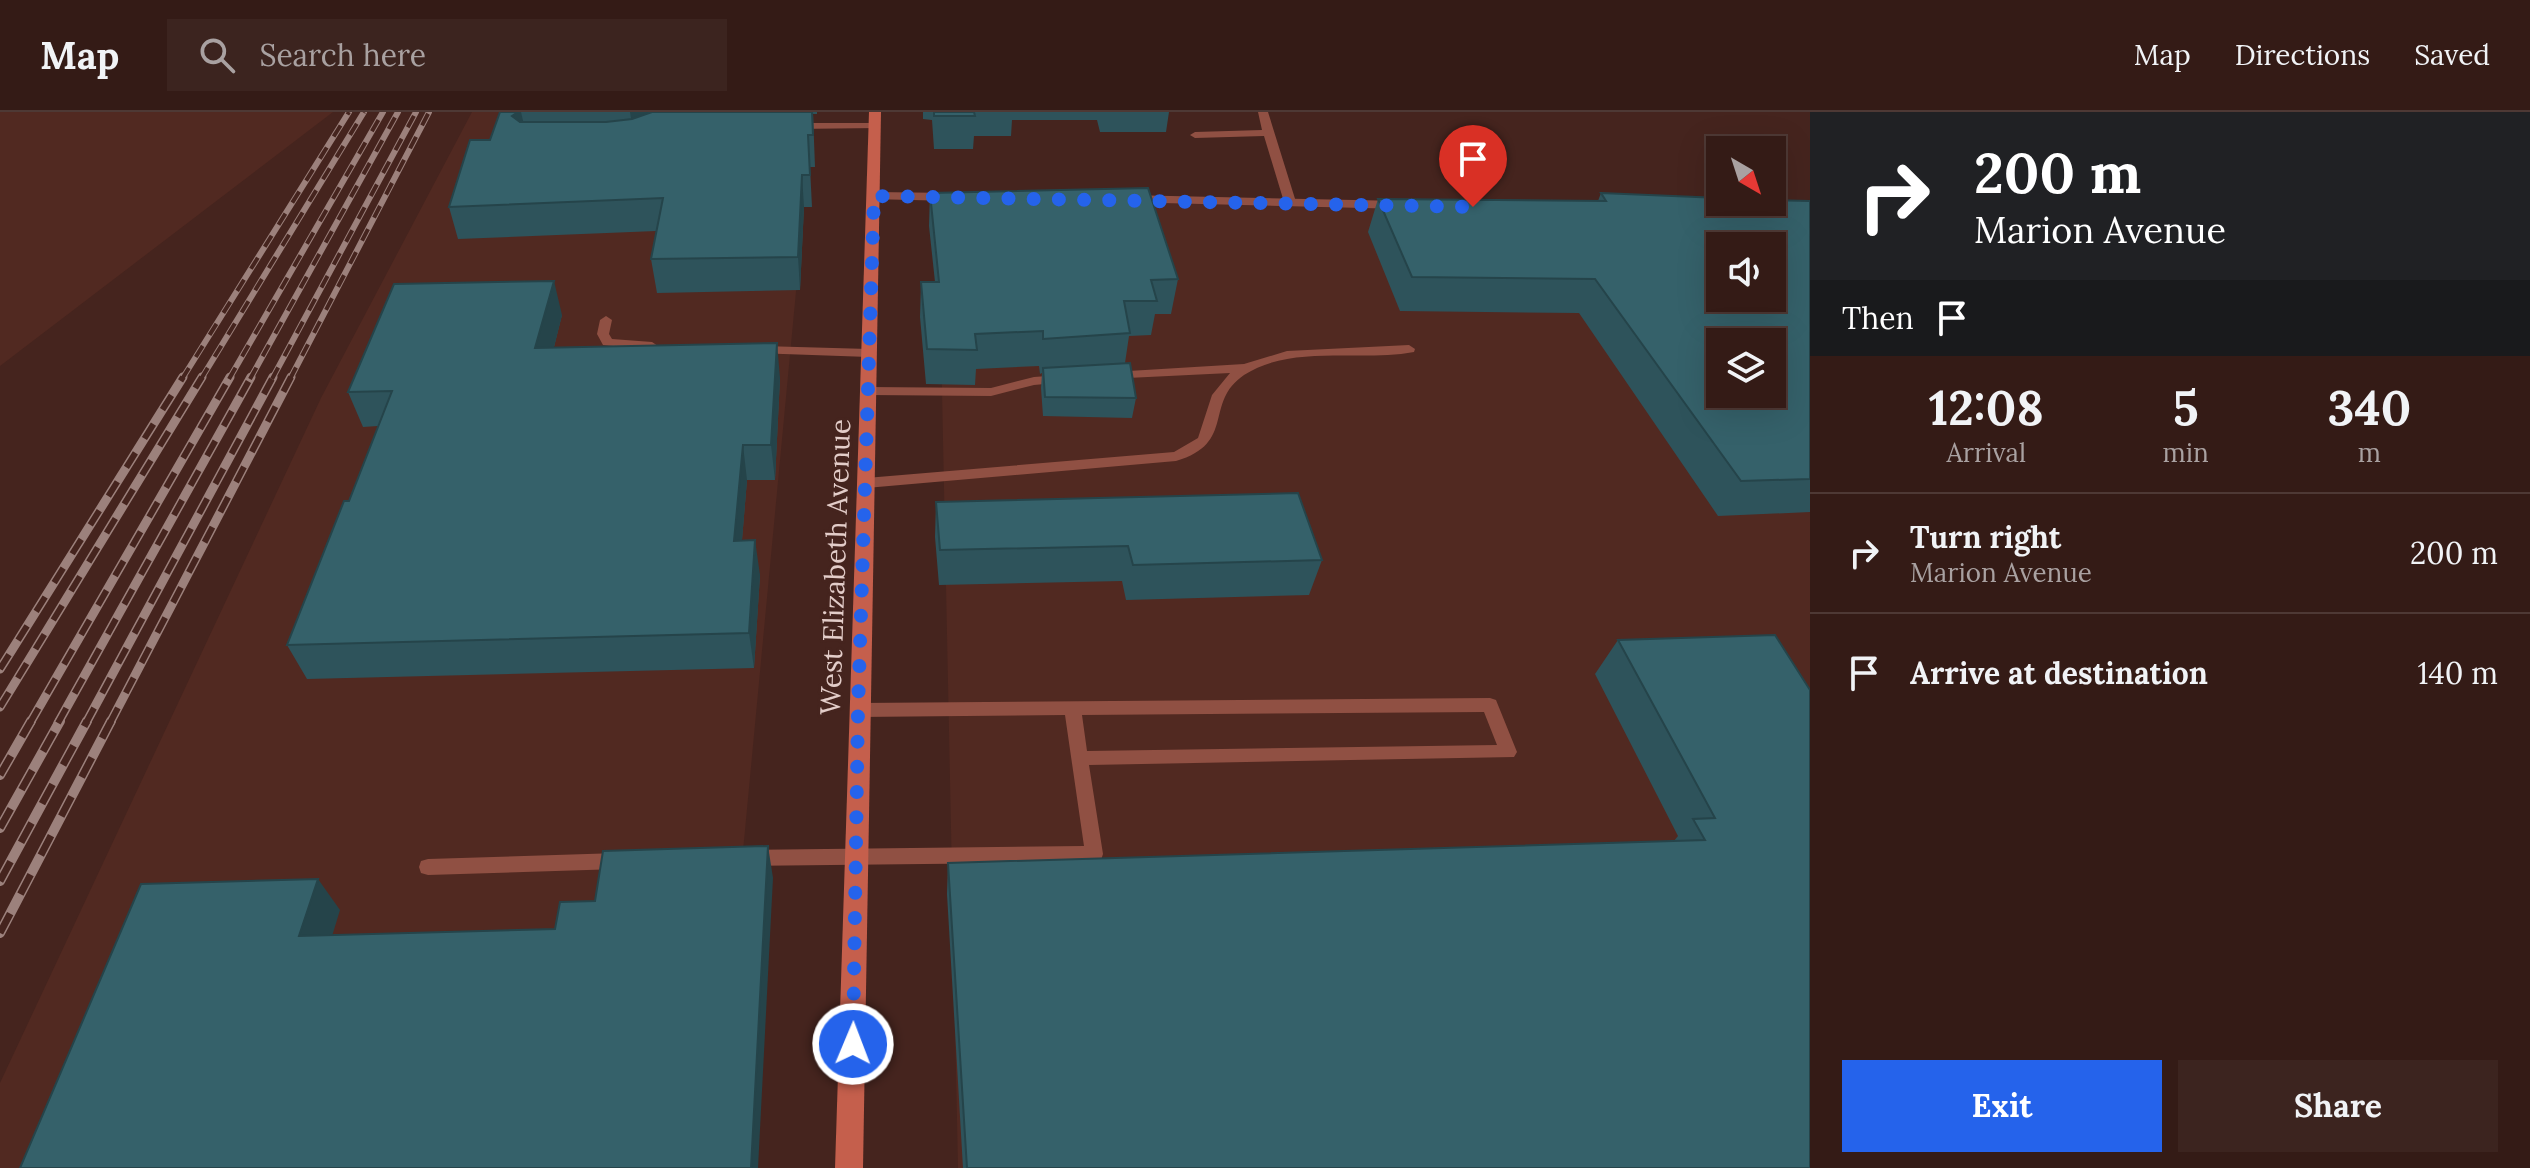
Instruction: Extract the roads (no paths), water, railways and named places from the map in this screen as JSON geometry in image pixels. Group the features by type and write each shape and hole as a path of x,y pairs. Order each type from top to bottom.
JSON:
{"street":[{"name":"West Elizabeth Avenue","path":"849,1168 875,119"},
{"path":"874,196 970,197"},
{"path":"1114,199 1416,206"}],"lane":[{"path":"1263,112 1290,202"},
{"path":"775,126 875,119"},
{"path":"1195,135 1268,133"},
{"path":"606,320 603,334 607,342 673,347"},
{"path":"749,349 869,353"},
{"path":"866,483 1176,456 1198,446 1208,434 1218,392 1229,379 1246,368 1269,358 1287,355 1409,349"},
{"path":"1095,377 1246,368"},
{"path":"868,391 991,392 1034,381 1079,378"},
{"path":"858,710 1490,705 1508,752 1079,758"},
{"path":"737,858 1094,854 1073,710"},
{"path":"428,867 645,860"}],"railway":[{"path":"182,379 349,112"},
{"path":"201,379 364,112"},
{"path":"229,379 383,112"},
{"path":"250,379 398,112"},
{"path":"272,379 416,112"},
{"path":"290,379 429,112"},
{"path":"0,669 183,377"},
{"path":"0,707 202,377"},
{"path":"30,723 230,377"},
{"path":"58,723 251,377"},
{"path":"86,723 273,377"},
{"path":"110,723 291,377"},
{"path":"0,775 31,721"},
{"path":"0,828 60,721"},
{"path":"0,881 87,721"},
{"path":"0,933 111,721"}]}
